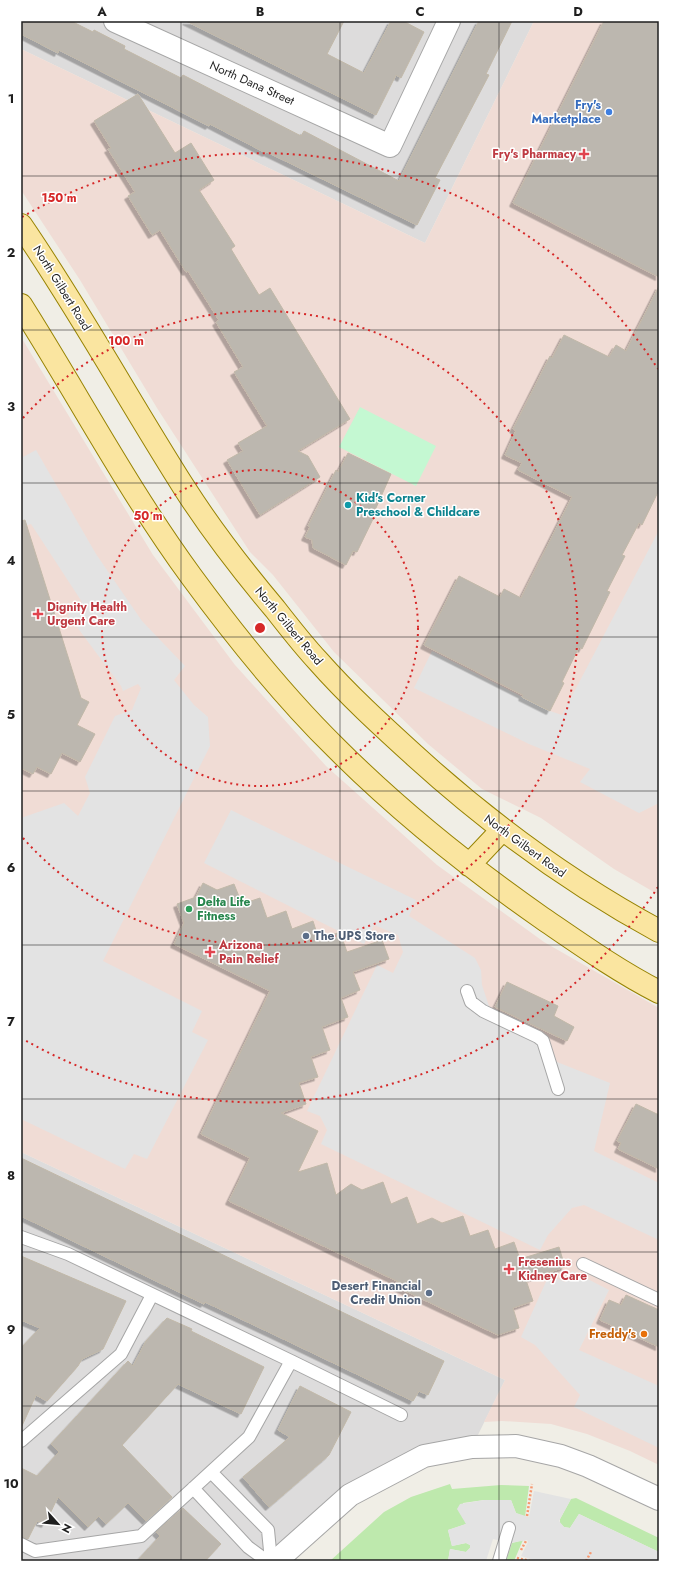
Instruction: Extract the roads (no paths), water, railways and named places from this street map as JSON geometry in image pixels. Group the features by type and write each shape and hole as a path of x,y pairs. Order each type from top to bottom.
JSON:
{"main road":[{"name":"North Gilbert Road","path":"21,225 59,281 186,490 225,546 318,661 359,704 456,793 502,830 561,872 620,910 659,931"},
{"path":"21,305 154,522 191,576 240,640 336,748 394,803 469,865 580,943 659,992"},
{"path":"469,865 502,830"}],"street":[{"name":"North Dana Street","path":"119,22 390,146 450,21"},
{"path":"276,1561 350,1495 424,1456 472,1447 516,1446 561,1456 588,1466 659,1499"}],"lane":[{"path":"467,991 471,1002 483,1012 544,1041 558,1089"},
{"path":"21,1237 68,1254 291,1360 401,1415"},
{"path":"583,1264 659,1300"},
{"path":"21,1441 121,1354 152,1294"},
{"path":"21,1544 35,1551 141,1536 250,1437 291,1360"},
{"path":"211,1472 268,1530 271,1561"},
{"path":"193,1488 248,1547 267,1561"},
{"path":"499,1561 510,1528"}],"place":[{"name":"Fry's Marketplace","path":"609,112"},
{"name":"Fry's Pharmacy","path":"584,154"},
{"name":"Kid's Corner Preschool & Childcare","path":"348,505"},
{"name":"Dignity Health Urgent Care","path":"38,614"},
{"name":"Delta Life Fitness","path":"189,909"},
{"name":"The UPS Store","path":"306,936"},
{"name":"Arizona Pain Relief","path":"210,952"},
{"name":"Fresenius Kidney Care","path":"509,1269"},
{"name":"Desert Financial Credit Union","path":"429,1293"},
{"name":"Freddy's","path":"644,1334"}]}
